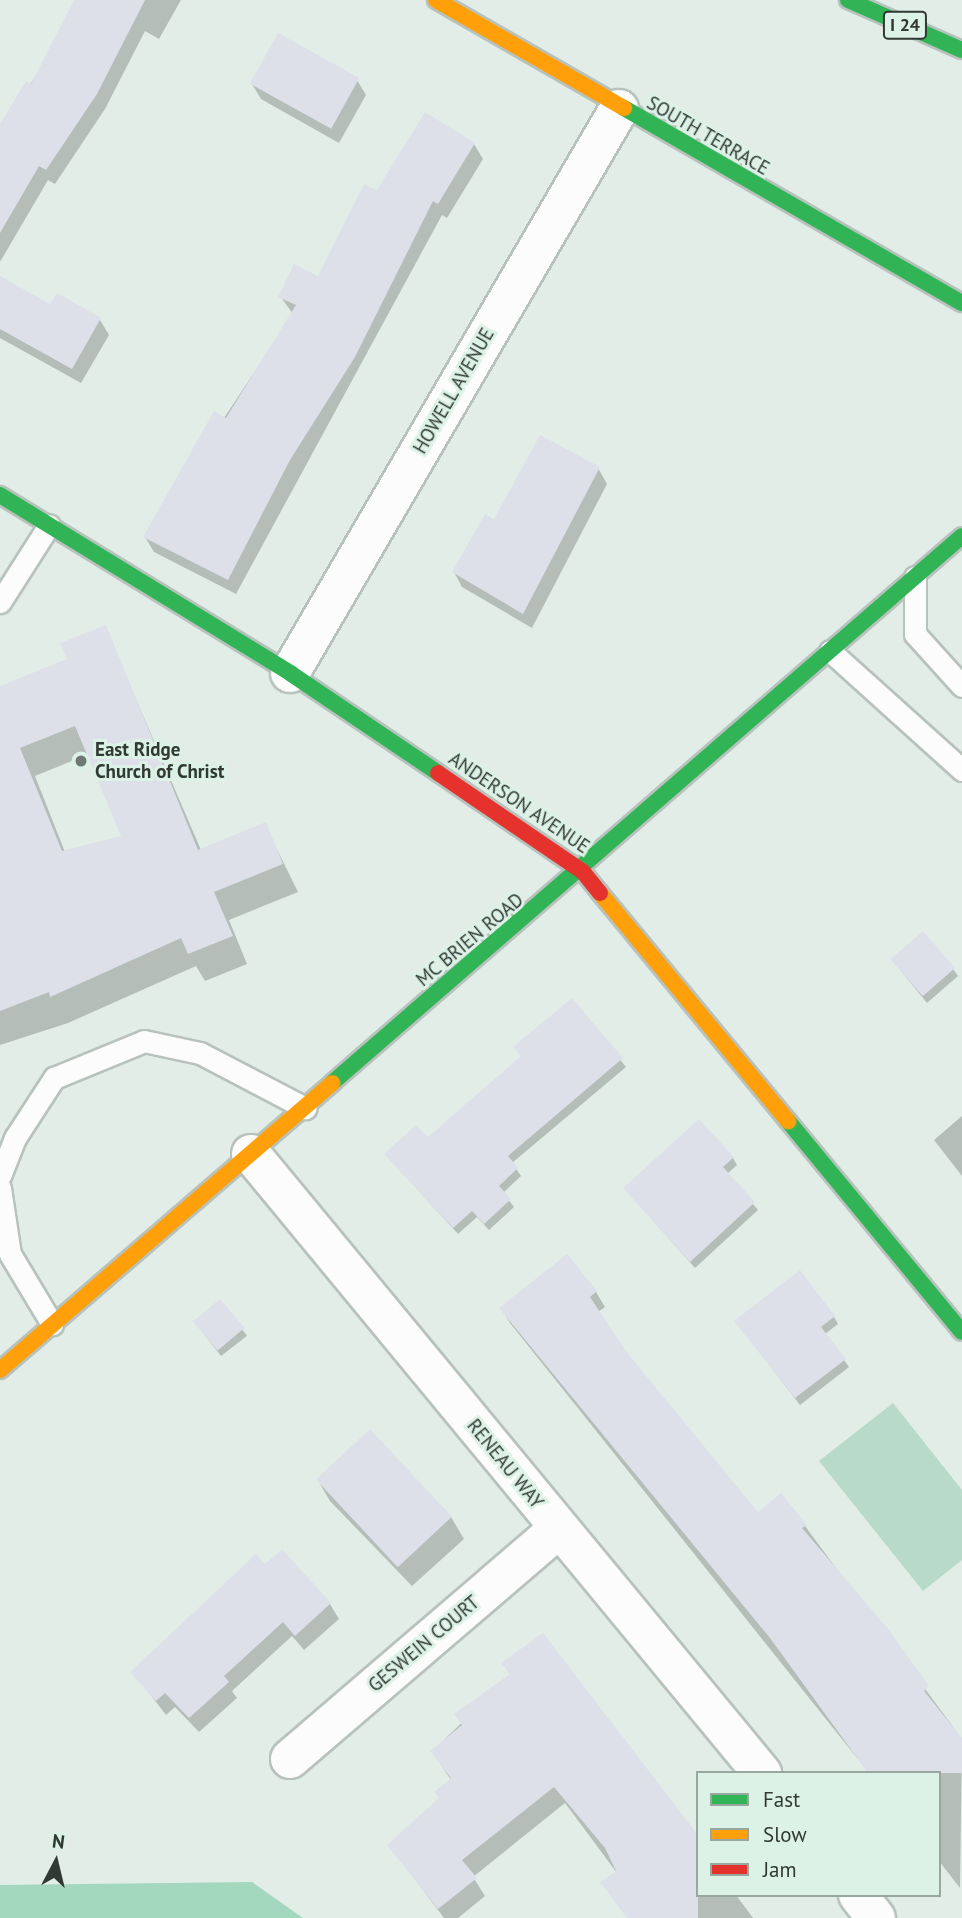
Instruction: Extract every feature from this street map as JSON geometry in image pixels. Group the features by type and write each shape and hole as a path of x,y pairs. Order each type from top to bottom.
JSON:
{"main road":[{"name":"SOUTH TERRACE","path":"436,0 619,109 962,303"},
{"name":"I 24","path":"848,0 962,50"},
{"name":"ANDERSON AVENUE","path":"0,495 290,673 583,872 962,1332"},
{"name":"MC BRIEN ROAD","path":"0,1370 583,872 962,536"}],"street":[{"name":"HOWELL AVENUE","path":"290,673 619,109"},
{"name":"RENEAU WAY","path":"251,1154 760,1771"},
{"name":"GESWEIN COURT","path":"290,1759 558,1529"},
{"path":"860,1897 876,1918"}],"lane":[{"path":"0,602 49,525"},
{"path":"915,577 915,634 962,686"},
{"path":"830,651 962,770"},
{"path":"2,1164 54,1078 144,1041 200,1053 304,1108"},
{"path":"0,1188 10,1254 52,1324"}],"green space":[{"path":"893,1403 962,1490 962,1560 923,1591 819,1461"},
{"path":"252,1882 303,1918 0,1918 0,1885"}],"building":[{"path":"74,0 145,0 97,94 46,170 39,166 0,233 0,124 26,81 31,84"},
{"path":"278,33 359,78 331,129 250,84"},
{"path":"425,112 475,143 438,204 433,201 355,357 290,460 228,580 143,537 214,411 226,418 296,305 278,297 294,264 318,276 364,184 377,190"},
{"path":"0,276 50,304 57,293 101,318 72,369 0,329"},
{"path":"540,435 600,467 523,614 452,572 485,514 494,519"},
{"name":"East Ridge Church of Christ","path":"106,625 198,850 266,822 283,864 214,892 233,936 188,954 181,938 50,997 49,992 0,1011 0,686 67,659 60,643","holes":["75,726 121,836 62,851 20,748"]},
{"path":"923,931 955,968 923,996 891,959"},
{"path":"572,998 623,1058 508,1156 518,1168 499,1186 511,1199 484,1224 472,1211 453,1228 384,1154 416,1125 428,1137 521,1056 513,1047"},
{"path":"699,1119 734,1157 723,1167 755,1202 690,1262 623,1188"},
{"path":"567,1254 597,1291 590,1297 625,1350 758,1512 781,1493 807,1525 802,1528 889,1630 929,1686 924,1691 962,1738 962,1773 867,1771 770,1638 499,1308"},
{"path":"800,1270 835,1316 821,1327 846,1359 795,1398 734,1321"},
{"path":"220,1299 244,1328 218,1351 193,1321"},
{"path":"370,1429 452,1517 398,1567 316,1479"},
{"path":"282,1549 331,1603 295,1636 283,1622 224,1676 229,1682 189,1718 165,1693 156,1701 130,1672 256,1554 265,1564"},
{"path":"543,1633 696,1832 698,1918 627,1918 600,1882 616,1871 605,1848 554,1787 462,1860 477,1878 438,1909 387,1845 439,1798 434,1792 451,1778 430,1751 462,1725 454,1714 510,1674 501,1663"}],"traffic: fast":[{"path":"848,0 962,50"},
{"path":"624,108 962,303"},
{"path":"0,495 290,673 438,773"},
{"path":"332,1083 962,536"},
{"path":"788,1121 962,1332"}],"traffic: slow":[{"path":"436,0 624,108"},
{"path":"600,893 788,1121"},
{"path":"0,1370 332,1083"}],"traffic: jam":[{"path":"438,773 583,872 600,893"}],"place":[{"name":"East Ridge Church of Christ","path":"81,761"}]}
